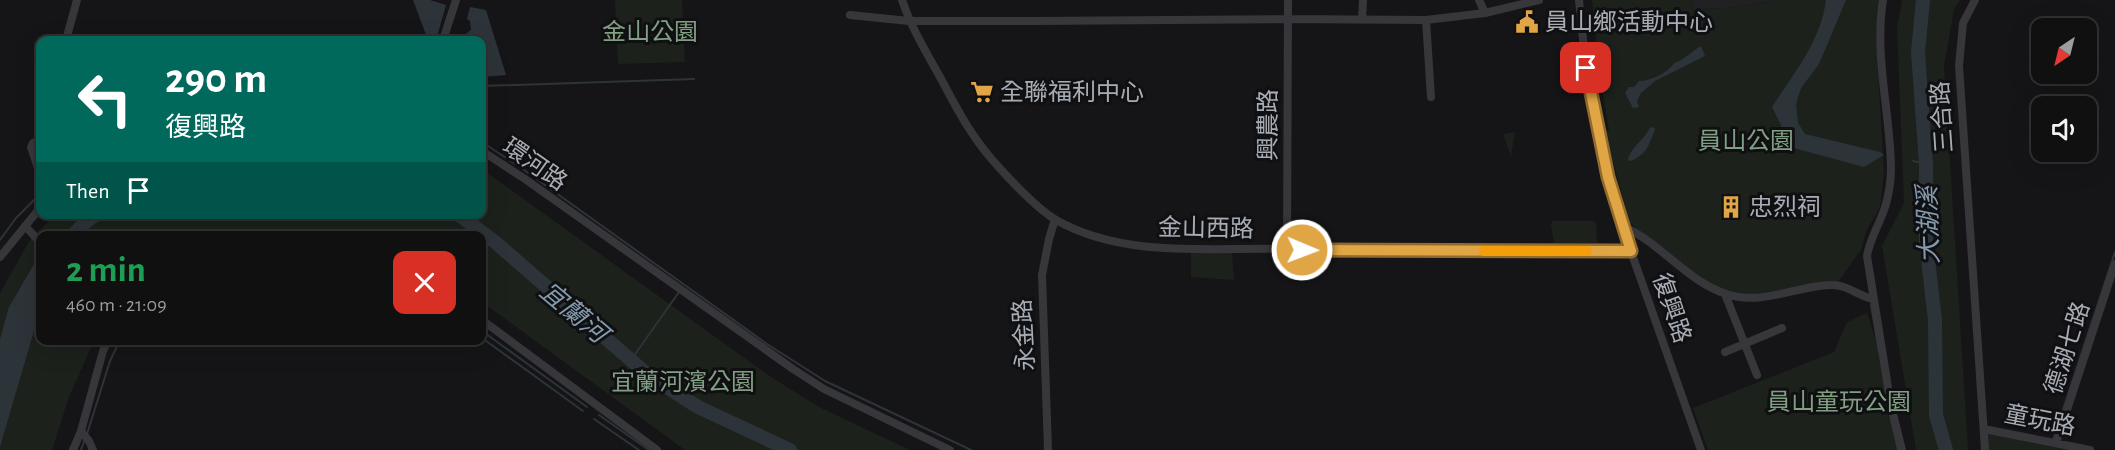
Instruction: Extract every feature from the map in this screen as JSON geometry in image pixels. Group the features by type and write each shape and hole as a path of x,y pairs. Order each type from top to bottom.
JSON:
{"street":[{"path":"67,36 77,0"},
{"path":"443,36 456,0"},
{"name":"金山西路","path":"902,0 909,21 974,136 1028,198 1055,219 1116,243 1135,246 1287,249 1631,251"},
{"name":"興農路","path":"1287,249 1288,0"},
{"path":"1362,20 1363,0"},
{"path":"1479,0 1485,14"},
{"path":"850,15 909,21 1288,18 1426,20 1485,14 1516,3 1539,0"},
{"name":"復興路","path":"1579,0 1586,68 1608,177 1622,226 1700,450"},
{"path":"1883,0 1880,15 1880,48 1891,170 1886,204 1872,236 1867,256 1891,406 1902,450"},
{"name":"三合路","path":"1975,0 1963,23 1959,66 1985,450"},
{"path":"1426,20 1431,97"},
{"path":"36,142 31,147 36,162"},
{"name":"環河路","path":"486,154 817,384 950,450"},
{"path":"0,257 27,230 36,215"},
{"name":"永金路","path":"1048,450 1042,275 1048,239 1055,219"},
{"path":"1622,226 1638,233 1692,276 1725,294 1752,297 1831,284 1850,287 1864,297 1873,299"},
{"path":"27,230 36,238"},
{"name":"德湖七路","path":"2056,443 2115,264"},
{"path":"1725,294 1757,375"},
{"path":"486,323 657,450"},
{"path":"1725,352 1782,327"},
{"path":"73,450 106,345"},
{"name":"童玩路","path":"1984,429 2090,450"},
{"path":"81,430 93,450"}],"shaded area":[{"path":"413,0 430,0 446,5 437,36 426,36"},
{"path":"1692,0 1778,0 1726,8 1694,9"},
{"path":"1826,0 1846,0 1819,64 1801,88 1796,104 1798,123 1805,134 1880,152 1884,155 1864,167 1779,144 1781,125 1772,107 1813,43"},
{"path":"470,7 486,10 506,75 486,77 486,36 463,36 471,30 470,21 467,19"},
{"path":"1701,46 1705,56 1655,81 1641,93 1637,101 1639,107 1633,108 1625,93 1629,87 1634,87 1639,81 1663,73"},
{"path":"1653,127 1655,129 1644,152 1631,161 1628,160 1634,148"},
{"path":"36,261 36,324 0,447 0,339 9,307"}],"green space":[{"name":"金山公園","path":"615,0 682,0 685,62 618,64"},
{"name":"員山公園","path":"1592,0 1692,0 1694,9 1726,8 1778,0 1879,0 1876,36 1884,173 1880,207 1866,232 1861,250 1838,282 1753,295 1725,291 1695,275 1630,223 1605,132 1609,130 1599,74"},
{"path":"1902,0 1960,0 1954,9 1944,66 1968,450 1916,450 1882,246 1904,203 1897,27"},
{"path":"1515,132 1511,156 1503,134"},
{"name":"宜蘭河濱公園","path":"486,172 771,377 819,407 910,450 685,450 486,305 486,231 39,231 52,219 486,219"},
{"path":"1552,221 1593,221 1596,223 1597,243 1554,243"},
{"name":"宜蘭河濱公園","path":"36,233 36,345 92,345 69,397 52,450 0,450 0,293 31,238"},
{"path":"1191,251 1232,251 1234,280 1191,277"},
{"name":"員山童玩公園","path":"1867,313 1875,337 1899,450 1708,450 1693,408 1834,352 1847,322"},
{"path":"1984,430 2078,450 1987,450"}],"waterway":[{"name":"大湖溪","path":"1923,0 1918,52 1926,164 1926,242 1935,320 1936,415 1946,450"},
{"path":"486,86 694,79"},
{"path":"486,145 767,344 825,381 971,450"},
{"path":"1913,161 1926,164"},
{"path":"0,240 16,218 36,198"},
{"name":"宜蘭河","path":"77,231 89,219"},
{"name":"宜蘭河","path":"465,219 480,231"},
{"name":"宜蘭河","path":"486,235 648,375 698,407 790,450"},
{"path":"2053,440 2115,252"},
{"path":"631,360 679,292"},
{"path":"1871,305 1879,352"},
{"path":"486,334 587,407"},
{"path":"486,341 583,411"},
{"path":"87,434 110,361 118,345"},
{"path":"599,415 649,450"},
{"path":"594,419 639,450"},
{"path":"1891,420 1898,450"},
{"path":"81,450 85,439"}],"slow traffic":[{"path":"1484,251 1587,251"}],"place":[{"name":"員山鄉活動中心","path":"1527,22"},
{"name":"全聯福利中心","path":"982,92"},
{"name":"忠烈祠","path":"1731,207"}],"route":[{"path":"1302,250 1631,251 1608,177 1586,68"}]}
